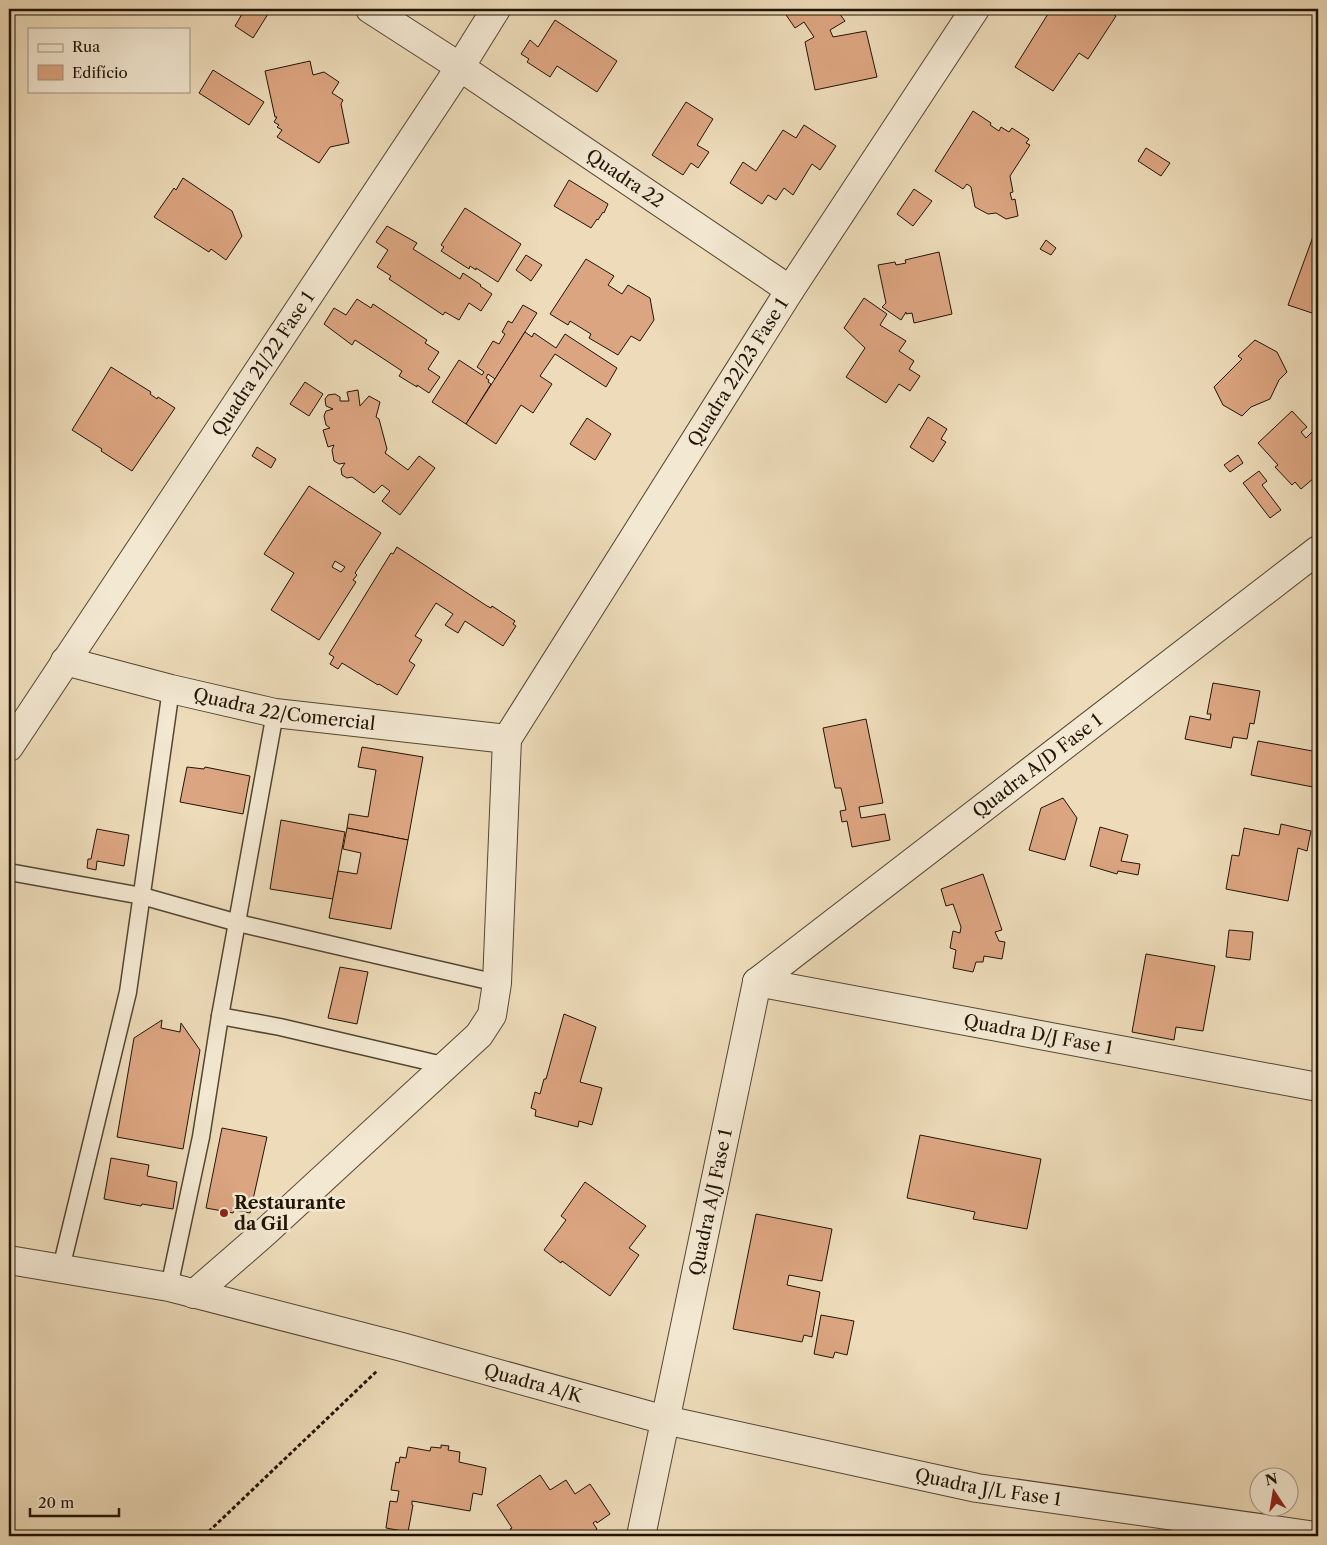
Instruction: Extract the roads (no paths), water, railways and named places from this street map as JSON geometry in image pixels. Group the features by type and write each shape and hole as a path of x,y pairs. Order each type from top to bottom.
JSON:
{"street":[{"name":"Quadra 22","path":"370,9 460,67 790,290"},
{"name":"Quadra 21/22 Fase 1","path":"9,747 460,67 496,9"},
{"name":"Quadra 22/23 Fase 1","path":"507,739 790,290 975,9"},
{"name":"Quadra A/D Fase 1","path":"757,982 1318,550"},
{"name":"Quadra 22/Comercial","path":"65,660 171,689 275,713 507,739"},
{"path":"182,1291 264,1234 447,1066 479,1035 492,1015 497,983 507,739"},
{"name":"Quadra D/J Fase 1","path":"757,982 1318,1087"},
{"name":"Quadra A/J Fase 1","path":"641,1536 757,982"},
{"name":"Quadra A/K","path":"9,1260 182,1291 402,1347 665,1420"},
{"name":"Quadra J/L Fase 1","path":"665,1420 977,1488 1316,1536"}],"lane":[{"path":"61,1268 128,992 171,689"},
{"path":"182,1291 201,1137 220,1016 275,713"},
{"path":"9,872 142,896 238,923 497,983"},
{"path":"220,1016 280,1027 447,1066"}],"place":[{"name":"Restaurante da Gil","path":"224,1213"}]}
